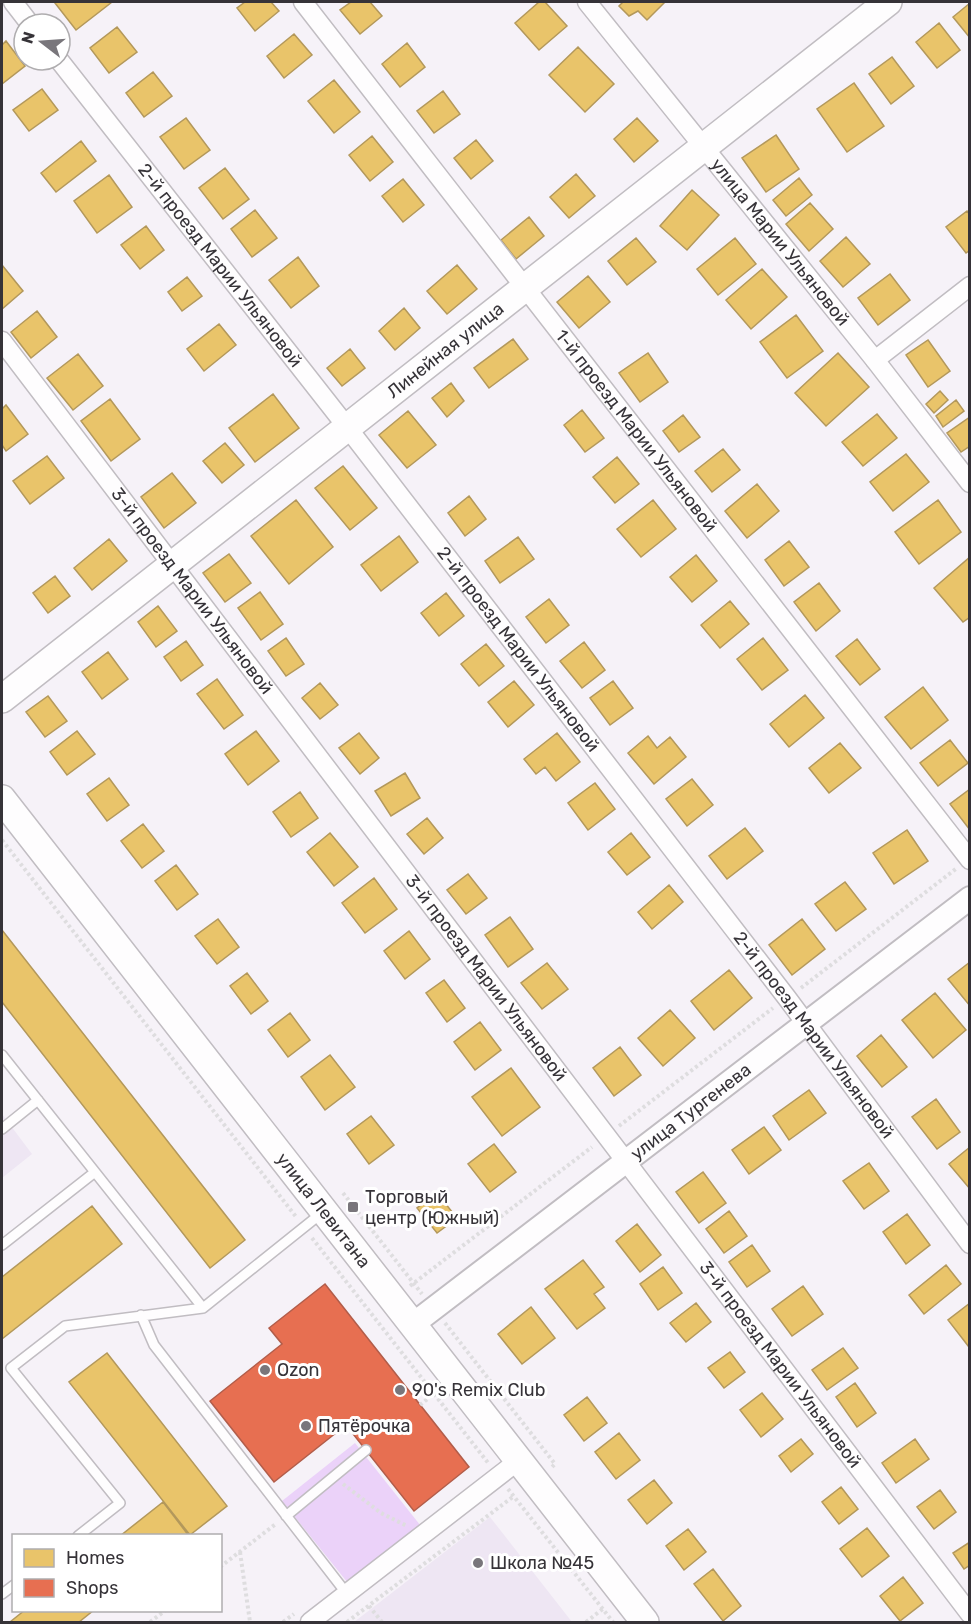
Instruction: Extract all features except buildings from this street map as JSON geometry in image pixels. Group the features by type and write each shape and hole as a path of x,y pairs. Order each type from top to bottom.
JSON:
{"main road":[{"name":"Линейная улица","path":"2,699 888,2"},
{"name":"улица Левитана","path":"2,799 314,1220 392,1299 516,1478 645,1623"}],"street":[{"name":"1-й проезд Марии Ульяновой","path":"303,2 969,860"},
{"name":"улица Марии Ульяновой","path":"587,2 875,360 969,483"},
{"name":"2-й проезд Марии Ульяновой","path":"68,72 787,998 969,1244"},
{"path":"875,360 969,286"},
{"name":"3-й проезд Марии Ульяновой","path":"2,341 969,1614"},
{"name":"улица Тургенева","path":"412,1325 969,898"},
{"path":"310,1623 424,1534 516,1478"}],"lane":[{"path":"2,1055 203,1308"},
{"path":"2,1129 38,1100"},
{"path":"2,1245 96,1172"},
{"path":"81,1534 120,1503 11,1368 65,1326 203,1308 314,1220"},
{"path":"141,1315 154,1345 347,1594"},
{"path":"286,1516 366,1450"}],"path":[{"path":"2,840 314,1220 434,1394 516,1478 613,1623"},
{"path":"392,1299 969,860"},
{"path":"344,1193 555,1464 516,1478 347,1623"},
{"path":"420,1405 441,1388"},
{"path":"334,1476 381,1513 424,1534"},
{"path":"222,1566 286,1516"},
{"path":"240,1552 250,1623"},
{"path":"369,1606 382,1623"},
{"path":"150,1623 165,1612"}],"shaded area":[{"path":"2,1114 32,1154 2,1178"},
{"path":"355,1443 428,1535 356,1593 282,1501"},
{"name":"Школа №45","path":"490,1517 572,1622 354,1622 371,1609"}],"place":[{"name":"Торговый центр (Южный)","path":"353,1207"},
{"name":"Ozon","path":"265,1370"},
{"name":"90's Remix Club","path":"400,1390"},
{"name":"Пятёрочка","path":"306,1426"},
{"name":"Школа №45","path":"478,1563"}]}
